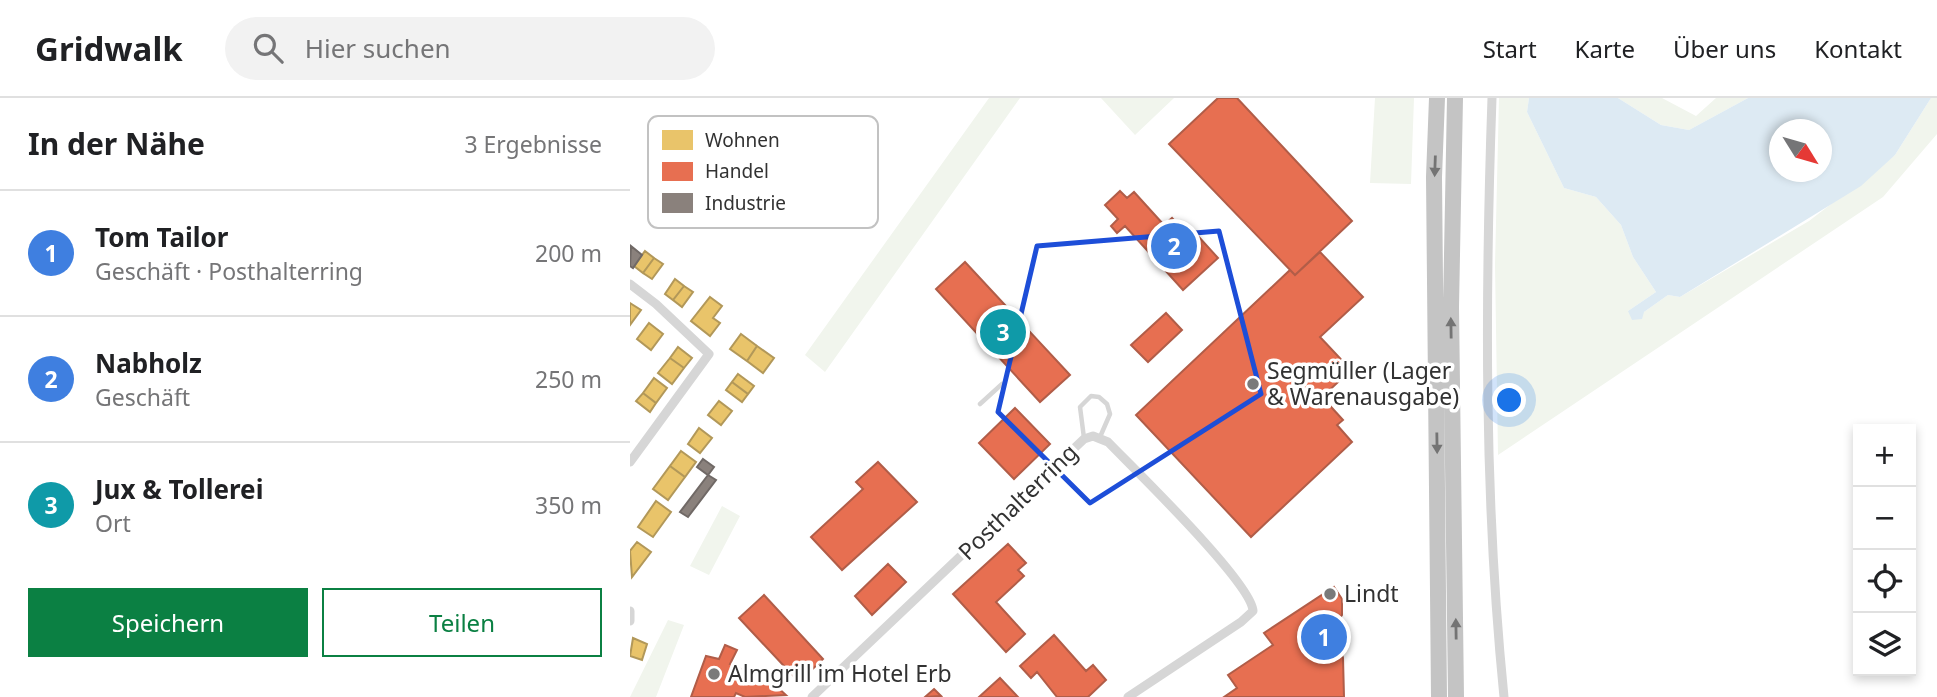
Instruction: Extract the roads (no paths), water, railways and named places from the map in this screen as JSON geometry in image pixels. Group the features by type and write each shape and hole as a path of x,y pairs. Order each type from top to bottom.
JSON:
{"highway":[{"path":"1437,98 1434,190 1440,697"},
{"path":"1455,98 1451,307 1457,697"}],"street":[{"path":"1493,98 1486,253 1492,565 1504,697"},
{"path":"630,284 656,304 709,354 630,462"},
{"name":"Posthalterring","path":"812,697 1084,439 1100,437 1108,442 1205,544 1250,597 1253,611 1156,674 1128,697"}],"lane":[{"path":"980,404 1002,384"},
{"path":"1084,439 1080,407 1091,396 1098,397 1107,404 1110,414 1100,437"}],"place":[{"name":"Nabholz","path":"1174,246"},
{"name":"Jux & Tollerei","path":"1003,332"},
{"name":"Segmüller (Lager & Warenausgabe)","path":"1253,384"},
{"name":"Lindt","path":"1330,594"},
{"name":"Tom Tailor","path":"1324,637"},
{"name":"Almgrill im Hotel Erb","path":"714,674"}]}
